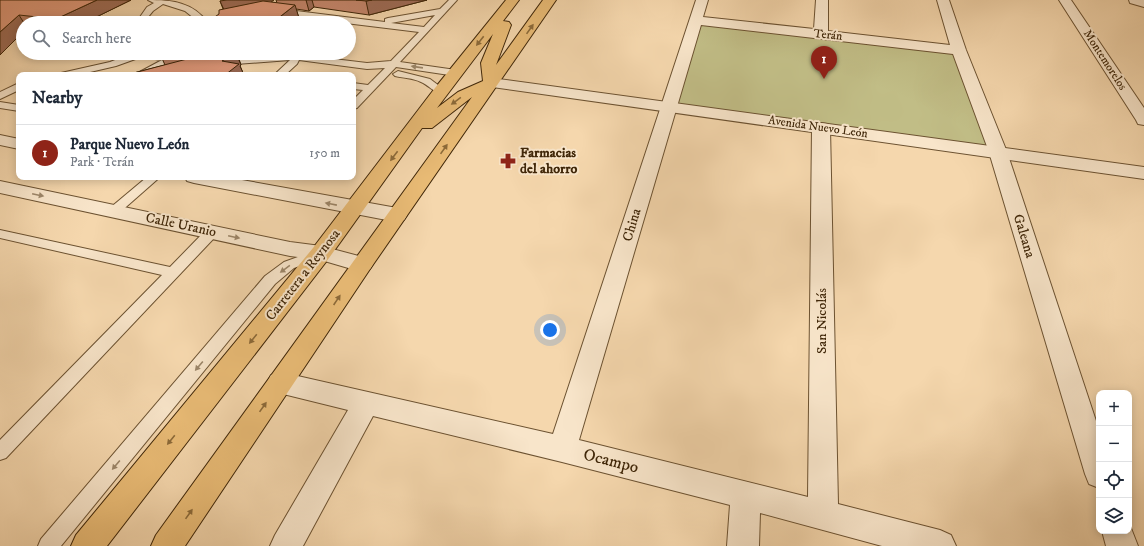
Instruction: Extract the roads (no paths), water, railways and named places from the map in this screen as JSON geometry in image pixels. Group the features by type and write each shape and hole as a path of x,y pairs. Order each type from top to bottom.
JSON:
{"main road":[{"path":"167,546 362,264 550,0"},
{"path":"491,83 488,63 495,45 503,31 509,6"},
{"name":"Carretera a Reynosa","path":"87,546 320,253 441,91 509,6"},
{"path":"405,141 464,95 491,83"}],"street":[{"name":"China","path":"562,449 702,0"},
{"path":"821,34 822,0"},
{"name":"Galeana","path":"943,0 959,50 998,152 1096,464"},
{"name":"Montemorelos","path":"1065,0 1144,120"},
{"path":"1135,0 1144,3"},
{"name":"Terán","path":"696,20 959,50"},
{"name":"Avenida Nuevo León","path":"491,83 1144,173"},
{"name":"San Nicolás","path":"821,128 823,515"},
{"path":"0,140 16,143"},
{"path":"209,180 397,215"},
{"name":"Calle Uranio","path":"0,187 212,232 320,253 362,264"},
{"name":"Ocampo","path":"280,383 562,449 940,546"},
{"path":"286,546 366,404"},
{"path":"743,546 746,495"},
{"path":"1118,534 1122,546"}],"lane":[{"path":"152,0 162,1 189,9 200,16"},
{"path":"356,103 453,0"},
{"path":"145,16 162,1"},
{"path":"268,10 300,16"},
{"path":"374,24 443,11"},
{"path":"356,23 426,30"},
{"path":"77,72 125,60"},
{"path":"145,72 169,60"},
{"path":"214,60 213,61 230,60"},
{"path":"282,72 293,60"},
{"path":"328,60 367,66 385,72 426,79 432,82 441,91"},
{"path":"367,66 393,64 456,73"},
{"path":"356,86 370,88"},
{"path":"0,96 16,88"},
{"path":"2,105 16,104"},
{"path":"2,105 16,107"},
{"path":"114,211 150,180"},
{"path":"0,452 212,232"},
{"path":"0,234 173,273"},
{"path":"48,546 270,280 289,265 320,253"}],"place":[{"name":"Parque Nuevo León","path":"824,79"},
{"name":"Farmacias del ahorro","path":"508,161"}]}
